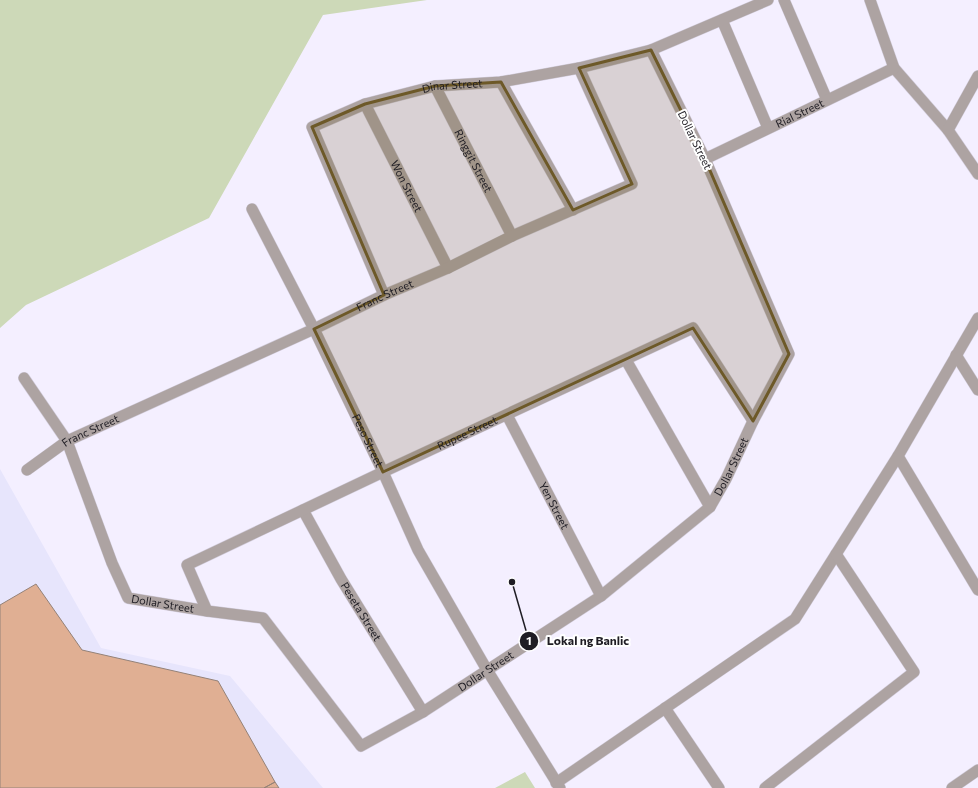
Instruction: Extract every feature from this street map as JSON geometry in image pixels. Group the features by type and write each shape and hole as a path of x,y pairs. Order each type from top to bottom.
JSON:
{"street":[{"name":"Dinar Street","path":"384,295 312,127 365,104 435,86 501,82 579,68 651,50 768,0"},
{"path":"784,0 827,100"},
{"path":"870,0 894,68 948,130 978,174"},
{"path":"722,20 768,128"},
{"name":"Dollar Street","path":"24,378 67,441 112,563 128,598 263,618 361,746 423,712 601,596 710,507 726,479 753,421 789,354 705,159 651,50"},
{"name":"Franc Street","path":"27,470 67,441 314,329 384,295 448,268 512,236 632,184 579,68"},
{"name":"Rial Street","path":"705,159 894,68"},
{"path":"948,130 978,76"},
{"path":"501,82 573,210"},
{"name":"Ringgit Street","path":"435,86 512,236"},
{"name":"Won Street","path":"365,104 448,268"},
{"name":"Peso Street","path":"252,209 314,329 418,550 488,670 558,785"},
{"path":"558,785 665,708 795,619 898,456 978,318"},
{"name":"Rupee Street","path":"208,611 187,565 382,472 694,328 753,421"},
{"path":"956,355 978,390"},
{"path":"626,360 710,507"},
{"name":"Yen Street","path":"507,415 601,596"},
{"path":"898,456 978,590"},
{"name":"Peseta Street","path":"302,510 341,579 423,712"},
{"path":"765,788 914,672 836,554"},
{"path":"665,708 720,788"},
{"path":"952,788 978,770"}],"highlighted area":[{"path":"651,50 705,159 789,354 753,421 693,328 383,472 314,329 384,295 312,127 365,104 435,86 501,82 573,210 632,184 579,68"}],"shaded area":[{"path":"0,469 101,648 230,676 323,788 0,788"}],"green space":[{"path":"0,0 427,0 323,15 209,218 26,305 0,328"},
{"path":"525,772 535,788 495,788"}],"building":[{"path":"36,584 82,650 218,681 275,782 264,788 0,788 0,605"},
{"path":"275,782 279,788 264,788"}],"place":[{"name":"Lokal ng Banlic","path":"512,582"}]}
